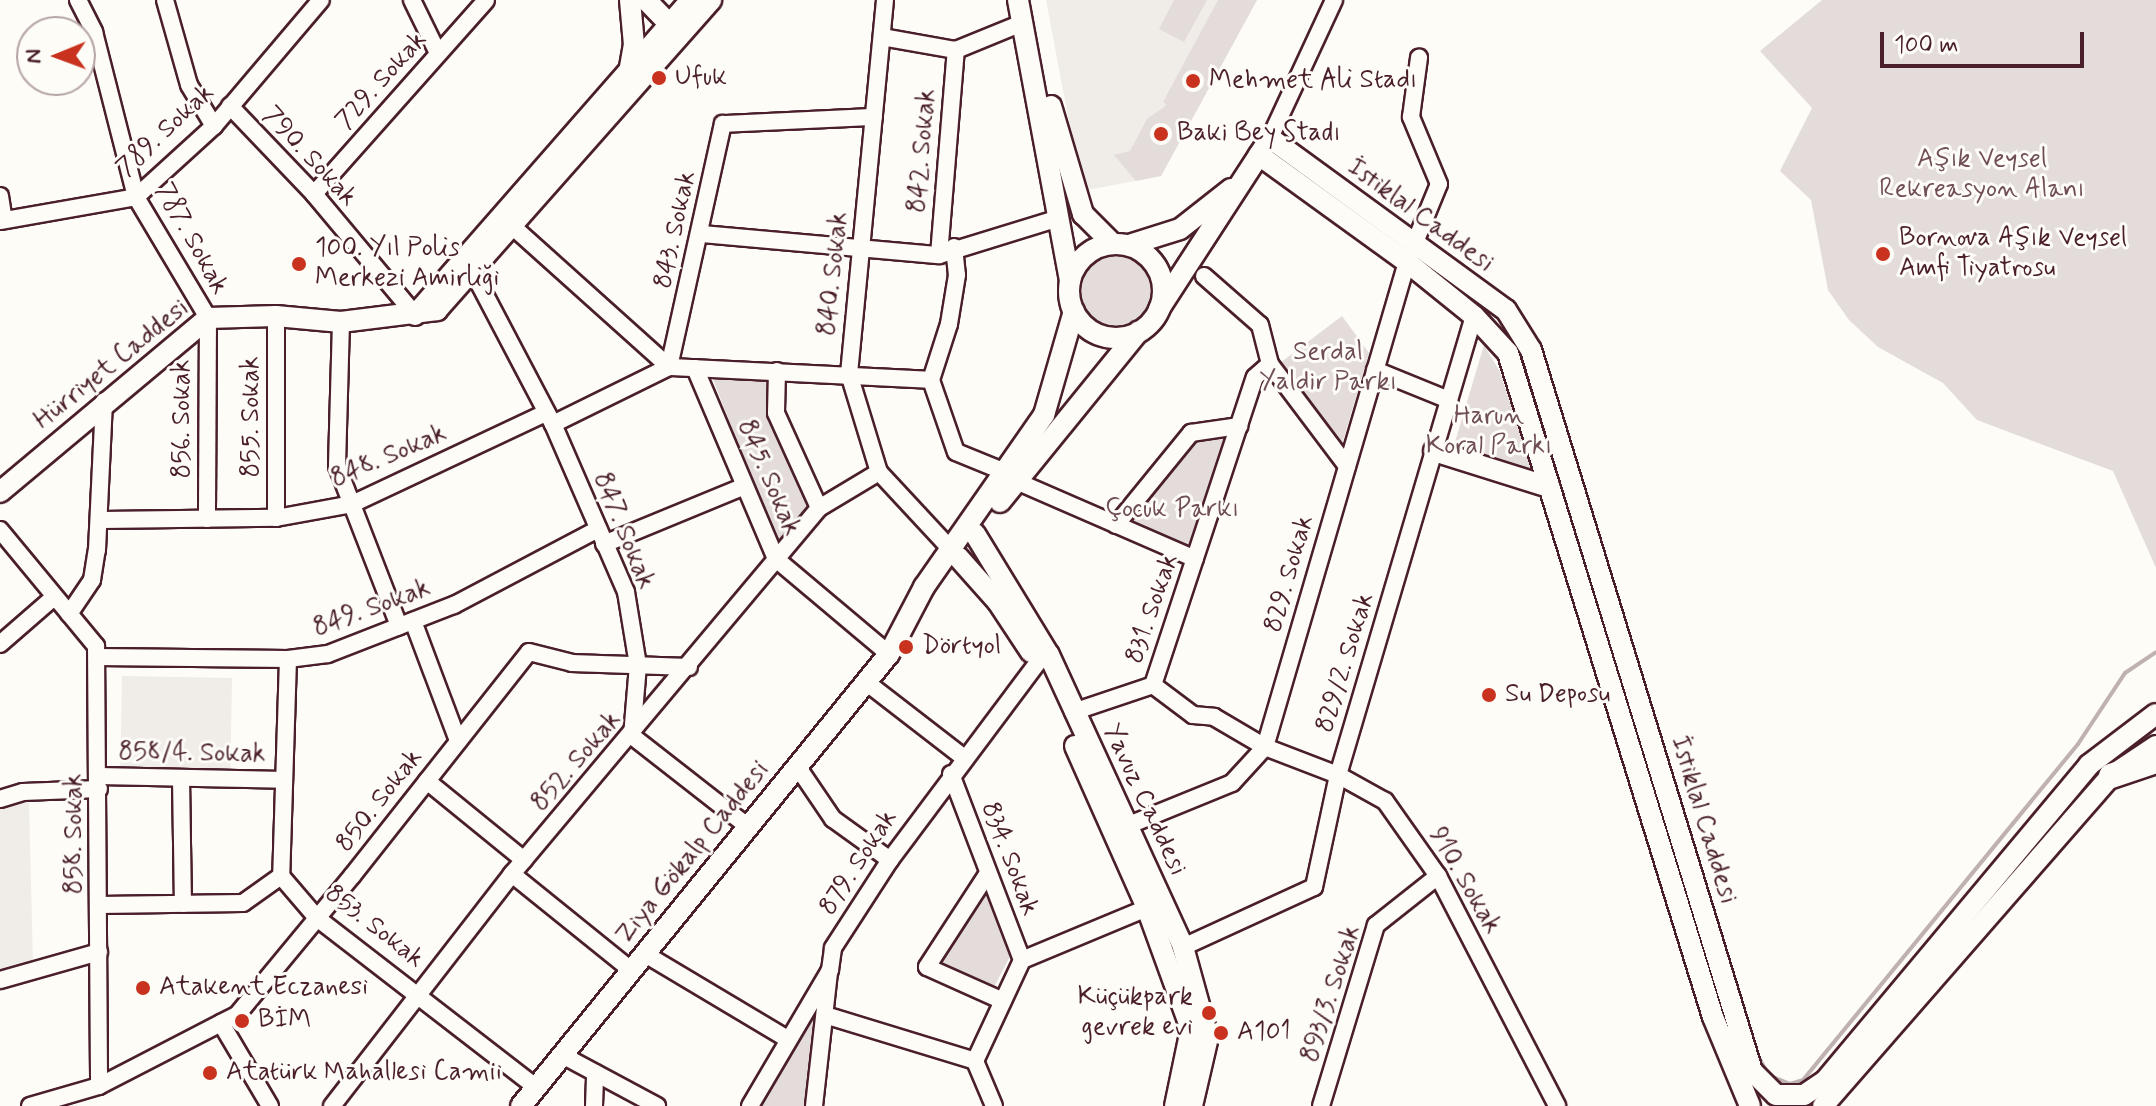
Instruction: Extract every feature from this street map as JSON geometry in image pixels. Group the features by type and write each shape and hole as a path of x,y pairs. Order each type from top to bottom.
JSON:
{"highway":[{"path":"2111,776 2156,761"}],"main road":[{"path":"629,70 634,45 630,0"},
{"path":"646,0 680,16"},
{"name":"Hürriyet Caddesi","path":"415,315 629,70 680,16 711,0"},
{"path":"1017,469 1044,415 1074,311 1018,0"},
{"name":"Hürriyet Caddesi","path":"0,492 104,401 208,318 276,316 341,322 437,310 511,225 680,16"},
{"path":"1032,65 1046,89 1083,214 1121,244 1154,263 1161,278 1159,309"},
{"path":"1070,281 1085,255 1180,229 1208,211 1265,147"},
{"path":"1017,469 1159,309 1265,147"},
{"name":"İstiklal Caddesi","path":"1265,147 1412,254 1506,310 1531,350 1752,1071 1776,1095 1804,1095 1825,1081 2089,765 2156,714"},
{"name":"İstiklal Caddesi","path":"1412,254 1508,353 1713,1017 1750,1106"},
{"path":"1074,311 1082,324 1109,337 1139,331"},
{"path":"1434,451 1549,487"},
{"name":"Ziya Gökalp Caddesi","path":"521,1106 746,825 889,654 898,629 1017,469"},
{"name":"Yavuz Caddesi","path":"972,530 1049,655 1183,947 1208,1037 1192,1106"},
{"name":"Yavuz Caddesi","path":"956,552 998,602 1038,662 1147,908 1191,1029 1175,1106"},
{"path":"1823,1106 2111,776 2156,746"}],"street":[{"name":"787. Sokak","path":"78,0 94,32 136,197 208,318"},
{"path":"165,0 189,85 214,126"},
{"name":"789. Sokak","path":"2,220 136,197 214,126 321,0"},
{"path":"412,0 438,53"},
{"name":"729. Sokak","path":"314,194 486,0"},
{"name":"840. Sokak","path":"885,0 849,374 879,472 956,552"},
{"path":"1265,147 1334,0"},
{"path":"882,37 956,50 1022,23"},
{"name":"842. Sokak","path":"939,255 956,50"},
{"name":"829. Sokak","path":"1129,825 1232,783 1265,747 1375,370 1412,254 1439,184 1411,117 1419,58"},
{"name":"790. Sokak","path":"230,106 314,194 415,315"},
{"name":"843. Sokak","path":"669,367 702,234 723,124 874,117"},
{"path":"0,196 2,220"},
{"path":"702,234 939,255 954,247 1059,218"},
{"path":"511,225 669,367"},
{"path":"954,247 957,275 949,324 931,380 956,452 1017,469 1116,525 1195,559"},
{"name":"847. Sokak","path":"472,270 549,418 626,592 638,665 632,736"},
{"path":"1204,276 1260,325 1270,364 1347,466"},
{"name":"855. Sokak","path":"276,316 276,518"},
{"name":"829/2. Sokak","path":"1183,947 1314,887 1338,775 1474,316"},
{"name":"856. Sokak","path":"207,519 208,318"},
{"path":"341,322 337,466 458,741"},
{"name":"831. Sokak","path":"1073,712 1153,685 1255,377 1270,364"},
{"path":"549,418 669,367 931,380"},
{"name":"845. Sokak","path":"695,368 776,559 889,654"},
{"path":"1375,370 1449,400"},
{"path":"777,371 776,413 819,508"},
{"path":"69,614 92,580 102,520 104,401"},
{"name":"848. Sokak","path":"102,520 276,518 352,504 549,418"},
{"path":"1116,525 1191,433 1239,426"},
{"name":"852. Sokak","path":"332,1106 512,874 632,736 819,508 879,472"},
{"name":"849. Sokak","path":"97,657 288,659 328,654 406,624 601,537 745,486"},
{"path":"933,527 972,530"},
{"path":"0,530 54,597 0,644"},
{"name":"858. Sokak","path":"54,597 96,646 99,1086"},
{"name":"850. Sokak","path":"221,1023 237,1015 529,652 572,663 689,667"},
{"path":"99,905 243,903 281,876 288,659"},
{"name":"879. Sokak","path":"750,1106 786,1038 830,970 833,948 890,860 963,757 1038,662"},
{"path":"866,682 963,757"},
{"name":"910. Sokak","path":"1153,685 1193,715 1214,717 1265,747 1338,775 1385,801 1438,876 1557,1106"},
{"path":"632,736 746,825"},
{"path":"797,766 833,819 890,860"},
{"name":"834. Sokak","path":"951,774 1022,960"},
{"path":"181,778 183,904"},
{"name":"858/4. Sokak","path":"0,799 23,792 99,782 181,778 284,780"},
{"path":"427,781 524,860"},
{"path":"988,873 927,967 1003,1001"},
{"path":"512,874 638,962 786,1038"},
{"name":"853. Sokak","path":"281,876 317,918 420,994 536,1087"},
{"name":"893/3. Sokak","path":"1321,1106 1376,925 1438,876"},
{"path":"975,1061 1022,960 1147,908"},
{"path":"0,980 99,952"},
{"path":"814,1106 830,970"},
{"path":"825,1015 975,1061 993,1094 994,1106"},
{"path":"30,1106 54,1102 99,1086 221,1023 270,1106"},
{"path":"562,1055 657,1106"},
{"path":"594,1106 595,1073"}],"shaded area":[{"path":"1046,0 1257,0 1161,176 1082,191"},
{"path":"122,676 232,678 230,770 120,768"},
{"path":"29,802 33,966 0,974 0,809"}],"green space":[{"path":"1174,0 1207,0 1184,42 1159,29"},
{"path":"1218,0 1257,0 1161,176 1136,181 1114,155 1130,151 1147,119 1167,105 1163,102"},
{"name":"Aşık Veysel Rekreasyon Alanı","path":"1822,0 2156,0 2156,568 2113,471 1977,420 1943,383 1878,347 1849,320 1828,290 1811,200 1780,171 1812,108 1760,51"},
{"path":"1107,244 1125,244 1142,251 1155,264 1162,290 1155,316 1142,329 1125,336 1107,336 1090,329 1077,316 1070,299 1070,281 1077,264 1090,251"},
{"name":"Serdal Yaldir Parkı","path":"1342,316 1369,353 1342,444 1280,363"},
{"name":"Harun Koral Parkı","path":"1484,345 1500,372 1534,477 1452,452"},
{"path":"710,372 773,375 812,509 779,547"},
{"name":"Çocuk Parkı","path":"1239,426 1195,559 1116,525 1175,447"},
{"path":"986,891 1013,951 994,987 936,961"},
{"path":"824,988 808,1106 755,1106"}],"waterway":[{"path":"1756,1052 1768,1075 1790,1084 1803,1080 2078,744 2125,673 2156,652"}],"place":[{"name":"Ufuk","path":"659,78"},
{"name":"Mehmet Ali Stadı","path":"1193,81"},
{"name":"Baki Bey Stadı","path":"1161,134"},
{"name":"Bornova Aşık Veysel Amfi Tiyatrosu","path":"1883,254"},
{"name":"100. Yıl Polis Merkezi Amirliği","path":"299,264"},
{"name":"Dörtyol","path":"906,647"},
{"name":"Su Deposu","path":"1489,695"},
{"name":"Atakent Eczanesi","path":"143,988"},
{"name":"Küçükpark gevrek evi","path":"1209,1013"},
{"name":"BİM","path":"242,1021"},
{"name":"A101","path":"1221,1033"},
{"name":"Atatürk Mahallesi Camii","path":"210,1073"}]}
